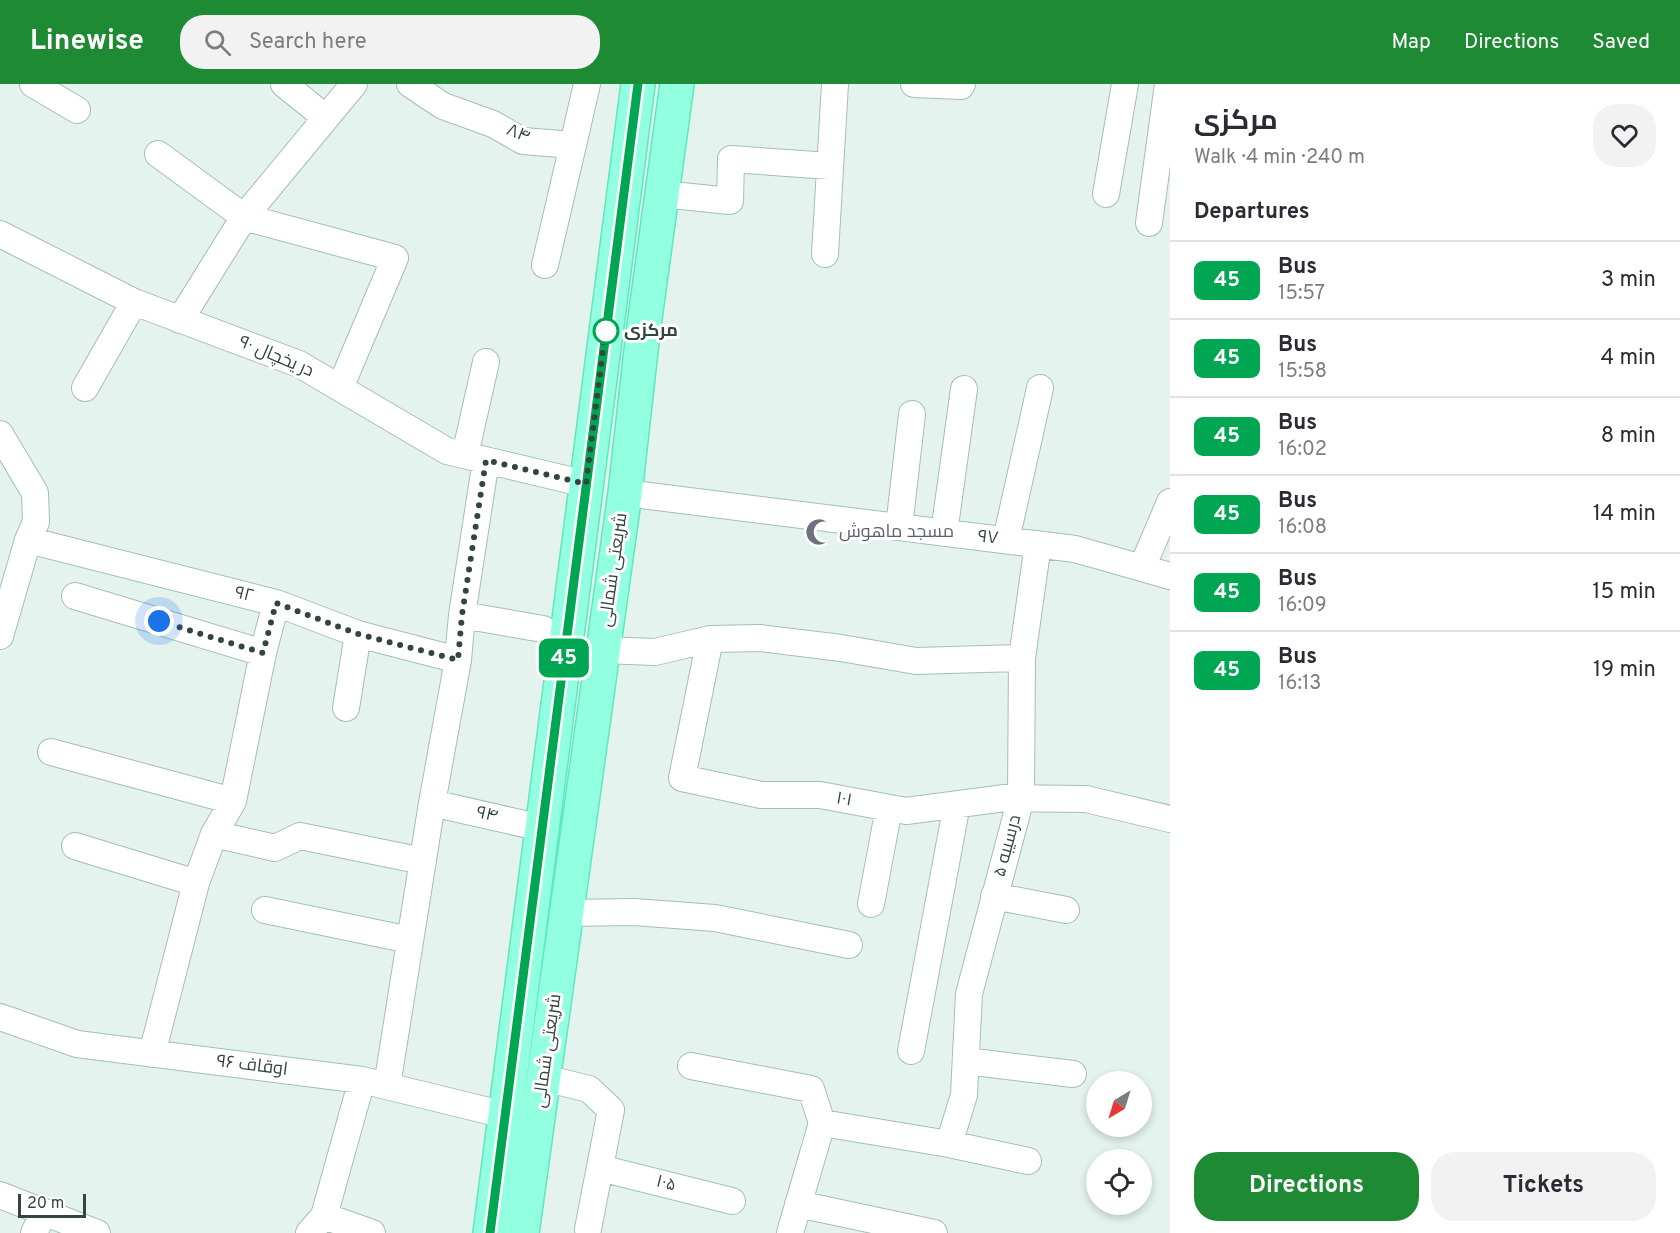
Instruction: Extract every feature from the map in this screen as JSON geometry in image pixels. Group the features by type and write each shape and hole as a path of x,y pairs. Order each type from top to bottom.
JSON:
{"main road":[{"name":"شریعتی شمالی","path":"490,1233 638,84"},
{"name":"شریعتی شمالی","path":"522,1233 625,492 643,333 677,84"}],"street":[{"path":"33,84 77,110"},
{"path":"284,84 326,118"},
{"path":"180,320 244,217 354,84"},
{"name":"۸۴","path":"410,84 443,106 493,124 523,141 573,145"},
{"path":"545,265 587,84"},
{"path":"825,254 835,84"},
{"path":"914,84 961,86 963,84"},
{"path":"1106,194 1125,84"},
{"path":"1149,224 1168,84"},
{"path":"158,154 244,217 395,258 340,388"},
{"path":"662,194 730,201 730,159 830,166"},
{"name":"در یخچال ۹۰","path":"0,234 134,302 299,364 447,451 586,484"},
{"path":"85,388 134,302"},
{"path":"387,1086 432,802 458,660 475,458 486,362"},
{"path":"1006,540 1040,388"},
{"path":"944,532 964,389"},
{"path":"899,527 912,414"},
{"path":"0,434 35,493 36,522 28,540 0,636"},
{"name":"۹۷","path":"625,492 1076,549 1170,576"},
{"path":"1142,568 1170,502"},
{"name":"۹۲","path":"28,540 276,603 358,634 458,660"},
{"name":"درسیبه ۵","path":"949,1144 964,1095 969,994 994,896 1013,798 1022,658 1038,544"},
{"path":"75,596 263,653"},
{"path":"152,1054 196,883 214,834 233,801 263,653 276,603"},
{"path":"462,615 543,629"},
{"path":"346,708 358,634"},
{"path":"603,650 655,652 710,639 760,638 841,648 916,662 1022,658"},
{"name":"۱۰۱","path":"710,639 682,778 762,795 820,795 906,812 1013,798 1086,799 1170,819"},
{"path":"51,752 233,801"},
{"name":"۹۴","path":"432,802 542,828"},
{"path":"911,1051 957,804"},
{"path":"871,904 889,808"},
{"path":"214,834 275,848 300,836 423,861"},
{"path":"75,846 196,883"},
{"path":"994,896 1066,910"},
{"path":"265,910 410,940"},
{"path":"567,913 634,912 715,918 849,945"},
{"name":"اوقاف ۹۶","path":"0,1017 77,1044 362,1080 506,1115"},
{"path":"966,1061 1073,1074"},
{"path":"691,1066 811,1089 822,1123 789,1233"},
{"path":"544,1078 589,1089 611,1110 588,1229"},
{"path":"362,1080 316,1225 372,1233"},
{"path":"822,1123 949,1144 1028,1161"},
{"name":"۱۰۵","path":"600,1168 732,1201"},
{"path":"0,1195 39,1222 97,1233"},
{"path":"798,1204 934,1233"}],"bus line":[{"name":"45","path":"490,1233 638,84"}],"place":[{"name":"مرکزی","path":"606,331"},
{"name":"مسجد ماهوش","path":"819,532"}],"route":[{"path":"159,621 263,653 276,603 358,634 458,660 462,615 486,460 586,484 606,326 606,331"}]}
